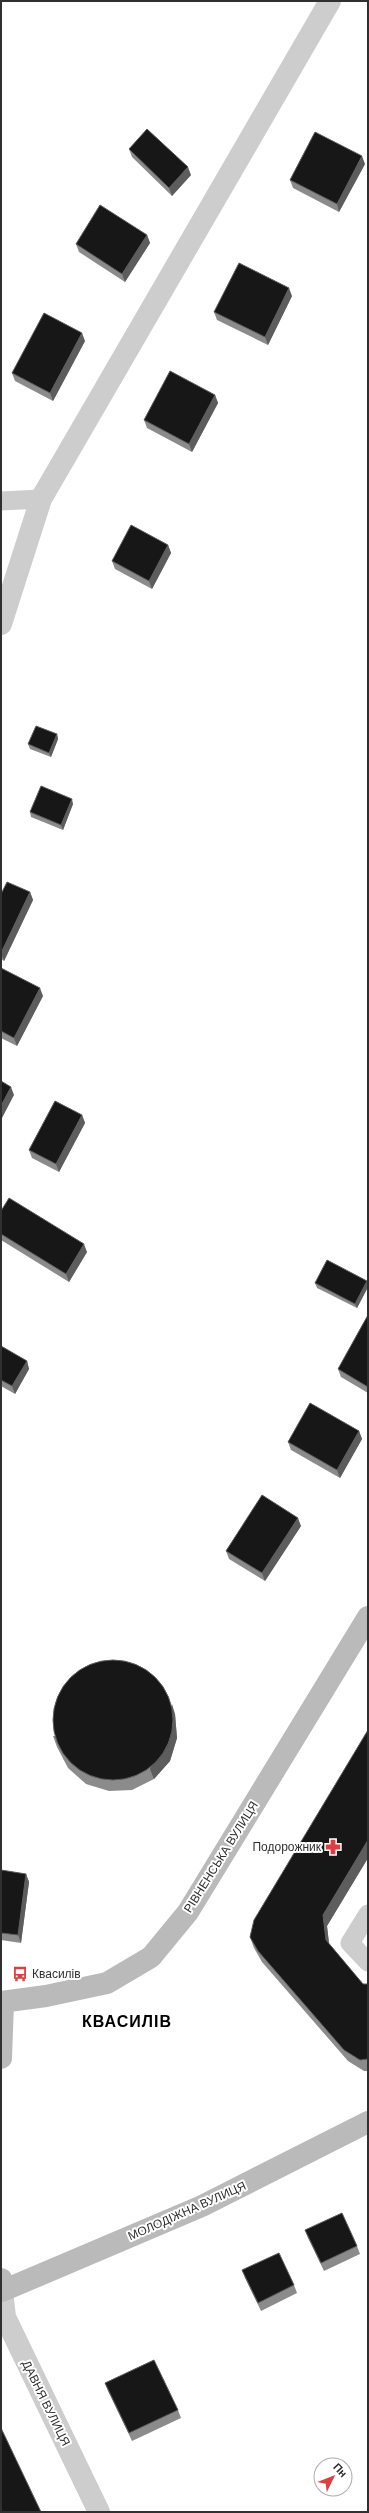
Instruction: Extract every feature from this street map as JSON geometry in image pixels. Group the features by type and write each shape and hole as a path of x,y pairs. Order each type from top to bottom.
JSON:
{"main road":[{"name":"РІВНЕНСЬКА ВУЛИЦЯ","path":"2,2003 107,1983 151,1957 188,1912 368,1617"},
{"path":"1,2058 2,2003"},
{"name":"МОЛОДІЖНА ВУЛИЦЯ","path":"2,2285 202,2206 368,2122"}],"street":[{"path":"1,624 41,498 330,1"},
{"name":"ДАВНЯ ВУЛИЦЯ","path":"2,2285 3,2318 99,2512"}],"lane":[{"path":"1,501 41,498"},
{"path":"368,1914 350,1943 368,1962"}],"building":[{"path":"147,129 188,167 169,188 129,149"},
{"path":"315,132 362,156 337,204 290,180"},
{"path":"100,205 147,235 122,274 76,244"},
{"path":"239,263 289,288 265,337 214,312"},
{"path":"44,313 82,333 50,393 12,373"},
{"path":"170,371 215,395 189,444 144,420"},
{"path":"131,525 168,545 149,581 112,561"},
{"path":"36,726 57,734 49,753 28,744"},
{"path":"41,786 72,799 61,825 30,812"},
{"path":"7,882 30,892 1,953 1,894"},
{"path":"1,968 40,988 14,1038 1,1031"},
{"path":"1,1081 11,1087 1,1106"},
{"path":"55,1101 82,1115 56,1164 29,1150"},
{"path":"9,1198 84,1244 66,1274 1,1234 1,1211"},
{"path":"327,1260 367,1281 355,1304 315,1283"},
{"path":"368,1315 368,1387 338,1369"},
{"path":"1,1346 27,1361 12,1386 1,1380"},
{"path":"310,1403 359,1431 337,1470 288,1442"},
{"path":"262,1495 298,1518 262,1573 226,1551"},
{"path":"113,1660 136,1664 156,1677 169,1697 173,1720 169,1743 156,1763 136,1776 113,1780 90,1776 70,1763 57,1743 53,1720 57,1697 70,1677 90,1664"},
{"path":"368,1730 368,1840 323,1915 326,1940 363,1984 368,1984 368,2059 360,2060 344,2050 258,1951 250,1937 254,1920"},
{"path":"1,1870 26,1874 18,1935 1,1933"},
{"path":"342,2213 357,2246 321,2263 305,2230"},
{"path":"279,2253 294,2285 258,2303 242,2270"},
{"path":"154,2360 178,2410 129,2433 105,2383"},
{"path":"1,2428 41,2512 1,2512"}],"place":[{"name":"Подорожник","path":"333,1847"},
{"name":"Квасилів","path":"20,1974"}],"district":[{"name":"КВАСИЛІВ","path":"127,2021"}]}
